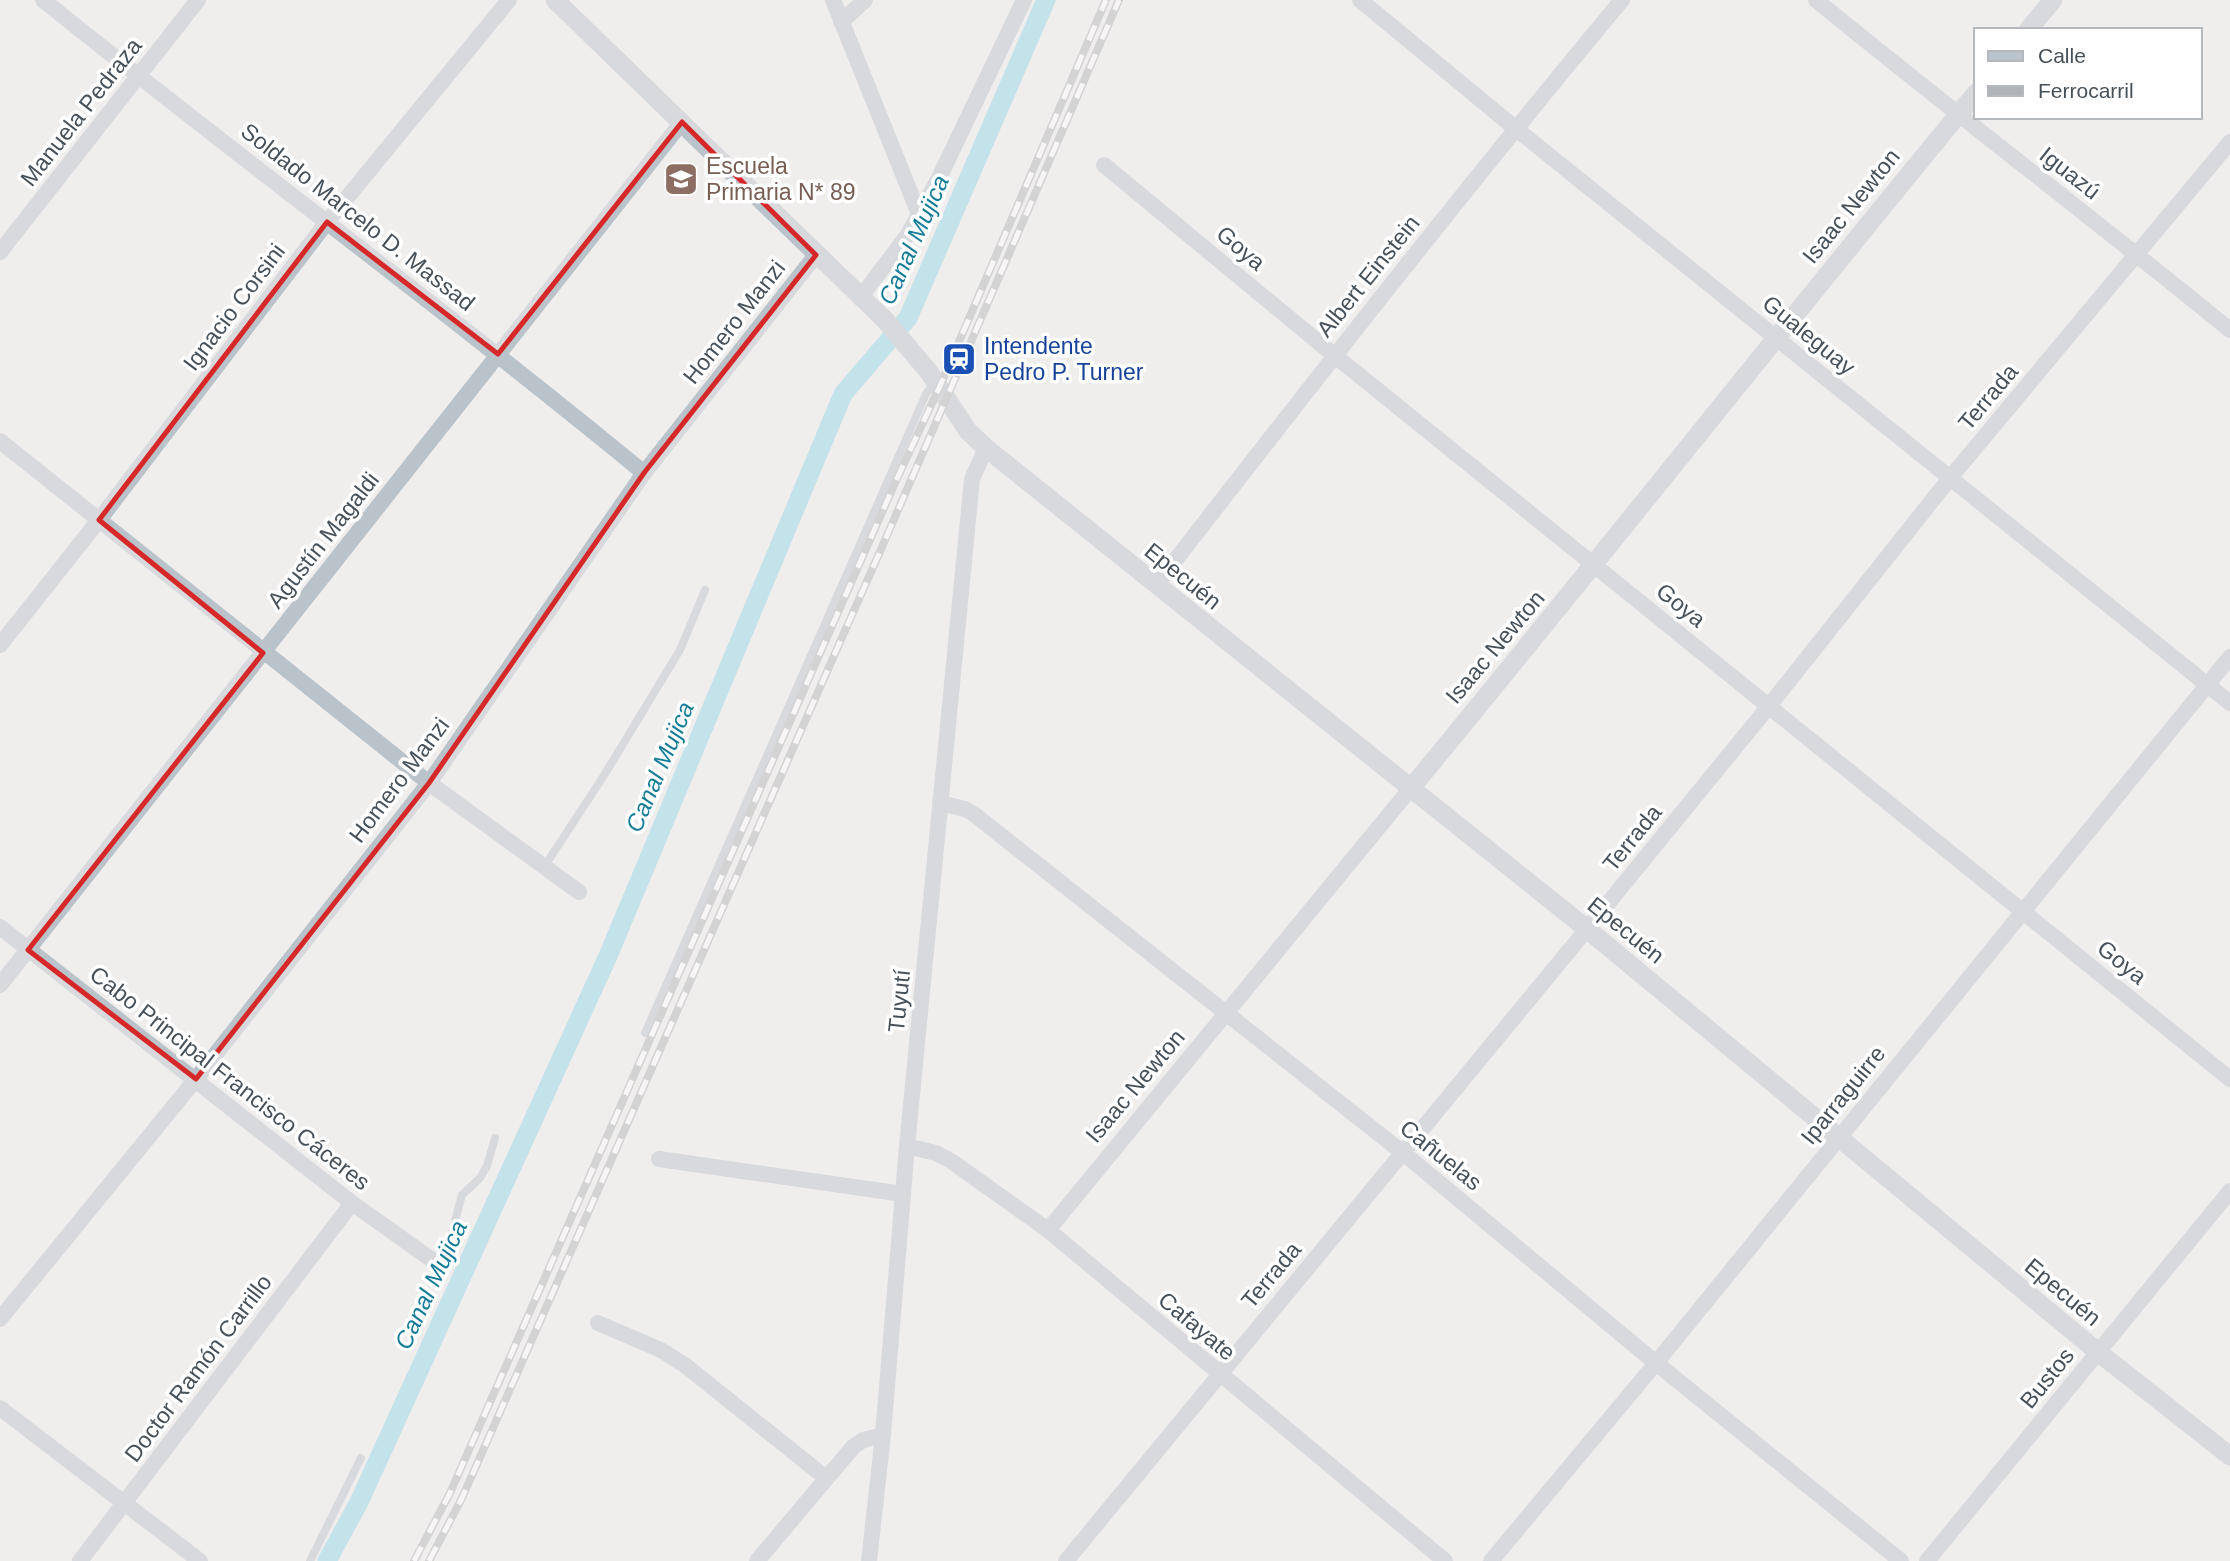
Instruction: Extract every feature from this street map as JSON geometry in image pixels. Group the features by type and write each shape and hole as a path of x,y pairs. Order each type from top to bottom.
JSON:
{"street":[{"name":"Soldado Marcelo D. Massad","path":"43,0 498,354 644,473"},
{"name":"Manuela Pedraza","path":"0,252 198,0"},
{"name":"Ignacio Corsini","path":"0,645 327,222 509,0"},
{"name":"Epecuén","path":"555,0 884,320 914,354 964,425 986,448 1587,929 2098,1352 2230,1456"},
{"path":"833,0 919,214"},
{"path":"841,22 865,0"},
{"path":"860,298 895,254 939,178 1024,0"},
{"name":"Gualeguay","path":"1360,0 1515,128 2230,703"},
{"name":"Albert Einstein","path":"1156,585 1334,355 1515,128 1622,0"},
{"name":"Iguazú","path":"1816,0 2230,330"},
{"path":"2030,28 2053,0"},
{"name":"Isaac Newton","path":"1048,1230 1595,565 1776,337 1974,95"},
{"name":"Agustín Magaldi","path":"0,985 682,122"},
{"name":"Terrada","path":"1066,1561 1587,929 1950,478 2230,142"},
{"name":"Goya","path":"1104,165 1334,355 2230,1079"},
{"name":"Homero Manzi","path":"0,1319 195,1079 429,783 644,473 816,255"},
{"path":"0,441 429,783 579,892"},
{"name":"Tuyutí","path":"869,1561 972,479 986,448"},
{"name":"Iparraguirre","path":"1491,1561 1656,1363 2230,657"},
{"name":"Cañuelas","path":"940,803 965,809 975,815 1227,1013 1402,1152 1656,1363 1901,1561"},
{"name":"Cabo Principal Francisco Cáceres","path":"0,927 352,1203 435,1262"},
{"name":"Cafayate","path":"907,1146 936,1153 951,1161 1048,1230 1445,1561"},
{"path":"659,1159 903,1194"},
{"name":"Bustos","path":"1927,1561 2230,1191"},
{"name":"Doctor Ramón Carrillo","path":"80,1561 352,1203"},
{"path":"598,1323 661,1350 687,1366 826,1478"},
{"path":"0,1408 200,1561"},
{"path":"757,1561 853,1447 863,1440 883,1435"}],"lane":[{"path":"645,1033 934,381"},
{"path":"544,867 603,777 680,650 705,590"},
{"path":"435,1262 443,1259 447,1251 462,1195 483,1172 495,1138"},
{"path":"310,1561 360,1458"}],"highlighted area":[{"path":"682,122 816,255 644,473 429,783 196,1079 28,950 263,653 99,520 327,222 498,354"}],"waterway":[{"name":"Canal Mujica","path":"327,1561 359,1502 608,956 843,394 908,318 1046,0"}],"railway":[{"path":"414,1561 450,1493 939,388 1106,0"},
{"path":"429,1561 462,1498 882,547 1119,0"}],"place":[{"name":"Escuela Primaria N* 89","path":"681,179"},
{"name":"Intendente Pedro P. Turner","path":"959,359"}]}
